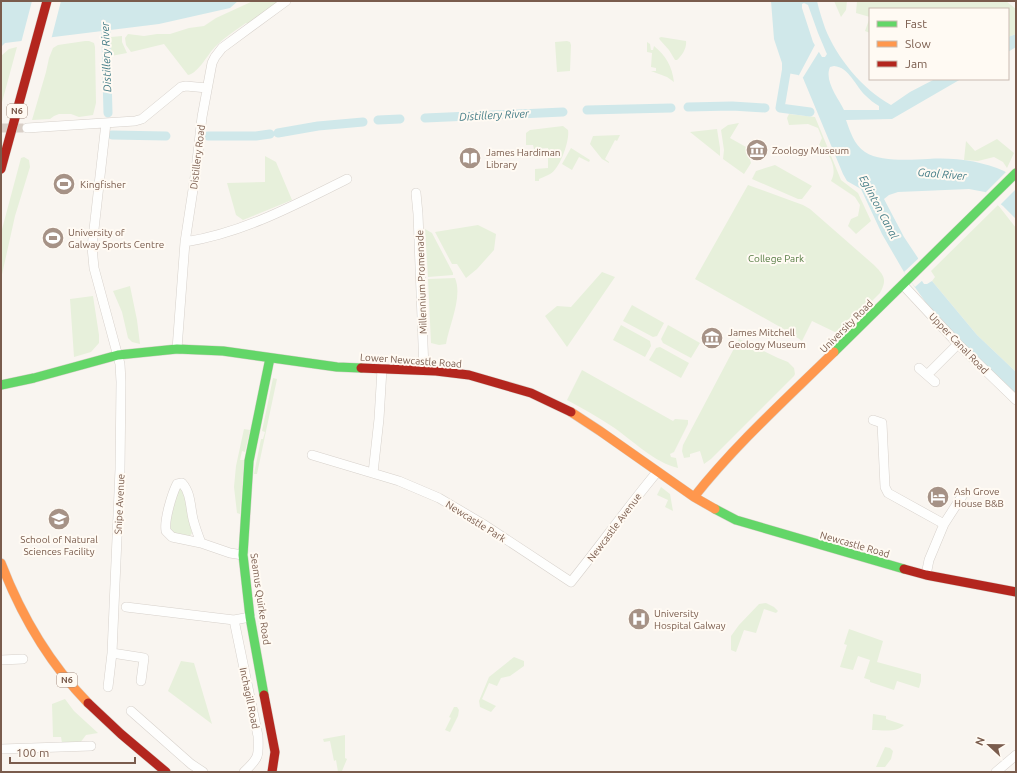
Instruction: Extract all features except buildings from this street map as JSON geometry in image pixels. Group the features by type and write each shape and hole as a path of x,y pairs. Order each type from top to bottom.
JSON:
{"main road":[{"name":"N6","path":"1,169 47,1"},
{"name":"University Road","path":"694,497 719,467 766,419 1015,175"},
{"name":"Lower Newcastle Road","path":"1,385 118,356 177,349 223,351 324,366 446,372 469,376 514,388 546,400 584,420 694,497"},
{"name":"Seamus Quirke Road","path":"270,358 249,461 243,555 250,617 275,752 272,772"},
{"name":"Newcastle Road","path":"694,497 712,508 740,521 862,558 926,575 1016,592"},
{"name":"N6","path":"1,563 25,618 41,646 67,680 113,727 166,772"}],"street":[{"name":"Distillery Road","path":"177,349 185,242 207,88 212,63 218,52 286,1"},
{"path":"27,128 106,122 126,122 142,119 181,88 186,86 207,88"},
{"name":"Snipe Avenue","path":"106,122 92,251 94,268 120,364 121,382 120,469 112,653 108,687"},
{"path":"185,242 240,229 302,202 347,179"},
{"name":"Millennium Promenade","path":"416,193 424,370"},
{"name":"Upper Canal Road","path":"906,282 958,344 1016,400"},
{"path":"927,375 958,344"},
{"path":"919,368 935,382"},
{"path":"373,472 379,419 382,369"},
{"path":"873,420 882,423 885,487 888,493 944,524"},
{"name":"Newcastle Park","path":"312,455 404,482 439,498 483,524 572,582"},
{"name":"Newcastle Avenue","path":"572,582 629,506 657,472"},
{"path":"201,542 195,528 186,488 182,483 177,484 166,521 166,531 172,537 201,542 230,553 243,555"},
{"path":"926,575 929,560 944,524 964,493"},
{"path":"126,608 234,620 250,617"},
{"name":"Inchagill Road","path":"234,620 259,751 255,762 244,772"},
{"path":"112,653 144,658 140,681"},
{"path":"1,660 23,659"},
{"path":"131,711 191,764 203,772"},
{"path":"1,749 91,746"},
{"path":"996,772 1016,754"}],"green space":[{"path":"253,1 280,1 223,40 213,49 196,71 188,75 164,44 131,52 126,45 125,38 128,34 144,36 170,34 189,28 204,26 216,18"},
{"path":"834,1 847,1 846,10 841,17"},
{"path":"857,1 1006,1 1016,9 1016,34 1009,37 1009,8 869,8 869,17 856,13"},
{"path":"869,20 869,33 865,31"},
{"path":"122,36 122,42 127,53 111,56 111,37"},
{"path":"661,37 686,41 684,52 677,60 675,60 660,40 659,38"},
{"path":"85,41 94,43 95,47 96,103 93,115 79,117 71,114 59,114 50,119 32,120 53,48 58,45"},
{"path":"555,42 570,42 571,45 570,71 557,72"},
{"path":"647,42 650,44 651,50 653,50 654,46 665,58 672,71 674,82 667,77 651,71 656,71 656,68 651,67 652,53 647,52"},
{"path":"17,47 1,106 1,56 9,49"},
{"path":"789,114 815,117 841,180 858,193 871,221 856,234 848,226 851,219 858,216 860,205 855,197 831,181 834,171 833,166 826,152 819,145 822,138 818,128 808,124 789,125 787,118"},
{"path":"739,123 730,138 746,147 751,163 744,174 723,159 724,150 721,130 728,125"},
{"path":"563,126 568,130 568,135 561,161 549,175 539,179 539,181 535,181 535,169 548,168 548,148 534,149 533,145 526,145 526,133 530,130"},
{"path":"717,129 720,156 690,132"},
{"path":"620,135 617,141 615,140 605,159 609,163 602,159 590,144 593,136"},
{"path":"997,139 1014,153 1007,168 1003,162 994,157 978,161 964,160 966,141 975,151"},
{"path":"571,148 590,160 589,162 579,157 572,170 562,164"},
{"path":"265,156 276,162 292,200 243,220 236,215 227,183 265,182"},
{"path":"24,157 29,160 30,167 15,216 1,279 1,233 21,158"},
{"path":"775,165 812,186 802,199 798,199 752,179 756,171"},
{"name":"College Park","path":"748,185 803,205 810,209 874,265 883,275 884,285 880,293 839,334 812,321 802,341 789,332 695,279"},
{"path":"998,205 1016,228 1016,372 977,335 932,281 935,277 931,271"},
{"path":"478,225 496,234 494,250 477,269 466,278 457,264 452,264 435,232"},
{"path":"425,229 432,233 453,275 428,277"},
{"path":"602,272 615,277 567,347 545,316 557,306 571,307"},
{"path":"455,278 457,294 455,311 446,344 439,345 431,343 428,279"},
{"path":"130,286 140,344 132,342 128,338 122,312 113,291"},
{"path":"93,296 99,343 91,352 74,357 70,299"},
{"path":"632,305 664,323 657,336 653,337 623,321"},
{"path":"621,325 650,341 651,346 645,357 613,340"},
{"path":"668,325 700,343 691,358 663,343 661,339"},
{"path":"739,339 788,362 794,368 795,374 711,459 704,464 700,451 690,454 690,457 684,458 682,451 683,445"},
{"path":"660,347 689,363 681,378 649,360 656,348"},
{"path":"582,370 673,421 675,419 688,420 688,424 674,452 670,454 671,457 676,458 678,468 652,456 613,427 567,400"},
{"path":"273,378 277,379 257,474 254,474 261,439 263,439 265,432 262,431"},
{"path":"244,429 250,430 245,452 242,451 240,460 244,460 240,514 237,513 234,487 236,466"},
{"path":"183,486 192,533 189,537 174,534 168,525 177,487"},
{"path":"661,487 670,494 673,511 665,507 668,500 657,495"},
{"path":"766,603 778,611 776,613 764,609 756,633 744,630 736,652 731,650 731,636 739,625 759,604"},
{"path":"849,629 883,641 877,662 921,674 919,688 897,681 894,690 870,682 870,680 864,678 870,660 858,656 853,670 840,667 847,645 844,644"},
{"path":"514,657 524,661 524,666 510,676 501,678 497,686 489,683 482,699 496,706 491,712 480,707 479,701 489,677"},
{"path":"181,661 194,663 212,724 168,691"},
{"path":"65,699 74,711 98,733 86,735 80,743 62,743 61,737 53,737 52,704"},
{"path":"454,707 457,707 459,710 458,716 450,732 445,730 451,718 449,717"},
{"path":"873,714 886,716 886,719 904,725 901,728 893,730 872,730"},
{"path":"345,735 345,758 347,759 342,771 343,772 338,772 330,741 324,742 323,739"},
{"path":"885,747 890,748 893,751 891,759 885,767 876,767"}],"water":[{"path":"1,1 238,1 230,8 159,24 5,43 1,47"},
{"path":"771,1 817,1 825,28 836,50 861,82 891,105 910,92 933,80 959,80 892,119 846,120 858,146 871,155 895,160 967,160 1004,171 1016,181 1016,219 1003,206 985,192 969,189 898,192 889,195 884,199 904,237 918,258 922,281 924,284 932,281 977,335 1016,372 1016,396 934,314 904,272 882,234 861,189 847,181 843,174 803,78 798,75 782,72 782,63 774,39","holes":["804,3 808,5 827,54 825,57 822,57 813,42 802,8 802,4","830,67 839,67 852,78 866,96 879,106 879,110 844,110 832,89 829,78"]},
{"path":"1016,34 1016,47 1009,51 1009,37"}],"pier":[{"path":"32,1 61,1 51,40 21,43"},
{"path":"816,43 820,50 802,79 798,77"},
{"path":"1007,171 1016,178 1016,189 999,206 984,194"},
{"path":"920,257 924,279 915,287 904,272"}],"waterway":[{"name":"Distillery River","path":"105,1 108,113"},
{"name":"Distillery River","path":"788,61 780,108 810,112"},
{"name":"Distillery River","path":"688,107 732,106 765,108"},
{"name":"Distillery River","path":"587,110 671,108"},
{"name":"Distillery River","path":"425,118 563,112"},
{"name":"Distillery River","path":"378,120 400,119"},
{"name":"Distillery River","path":"278,133 318,126 363,122"},
{"name":"Distillery River","path":"208,136 256,136 270,134"},
{"name":"Distillery River","path":"112,135 166,136"}],"tunnel":[{"path":"1,128 27,128"}],"traffic: fast":[{"path":"834,352 1016,173"},
{"path":"1,385 34,378 118,355 177,349 223,351 337,367 361,368"},
{"path":"264,695 250,617 243,555 249,461 270,358"},
{"path":"715,509 736,520 904,569"}],"traffic: slow":[{"path":"694,497 726,459 834,352"},
{"path":"571,412 694,497 715,509"},
{"path":"1,563 27,620 37,638 61,672 88,703"}],"traffic: jam":[{"path":"1,169 47,1"},
{"path":"361,368 436,371 469,375 531,393 571,412"},
{"path":"904,569 926,575 1016,592"},
{"path":"264,695 275,752 272,772"},
{"path":"88,703 121,734 166,772"}],"place":[{"name":"Zoology Museum","path":"757,150"},
{"name":"James Hardiman Library","path":"470,158"},
{"name":"Kingfisher","path":"64,184"},
{"name":"University of Galway Sports Centre","path":"53,238"},
{"name":"James Mitchell Geology Museum","path":"712,338"},
{"name":"Ash Grove House B&B","path":"938,497"},
{"name":"School of Natural Sciences Facility","path":"59,519"},
{"name":"University Hospital Galway","path":"639,619"}],"water label":[{"name":"Gaol River","path":"942,174"},
{"name":"Eglinton Canal","path":"879,207"}]}
